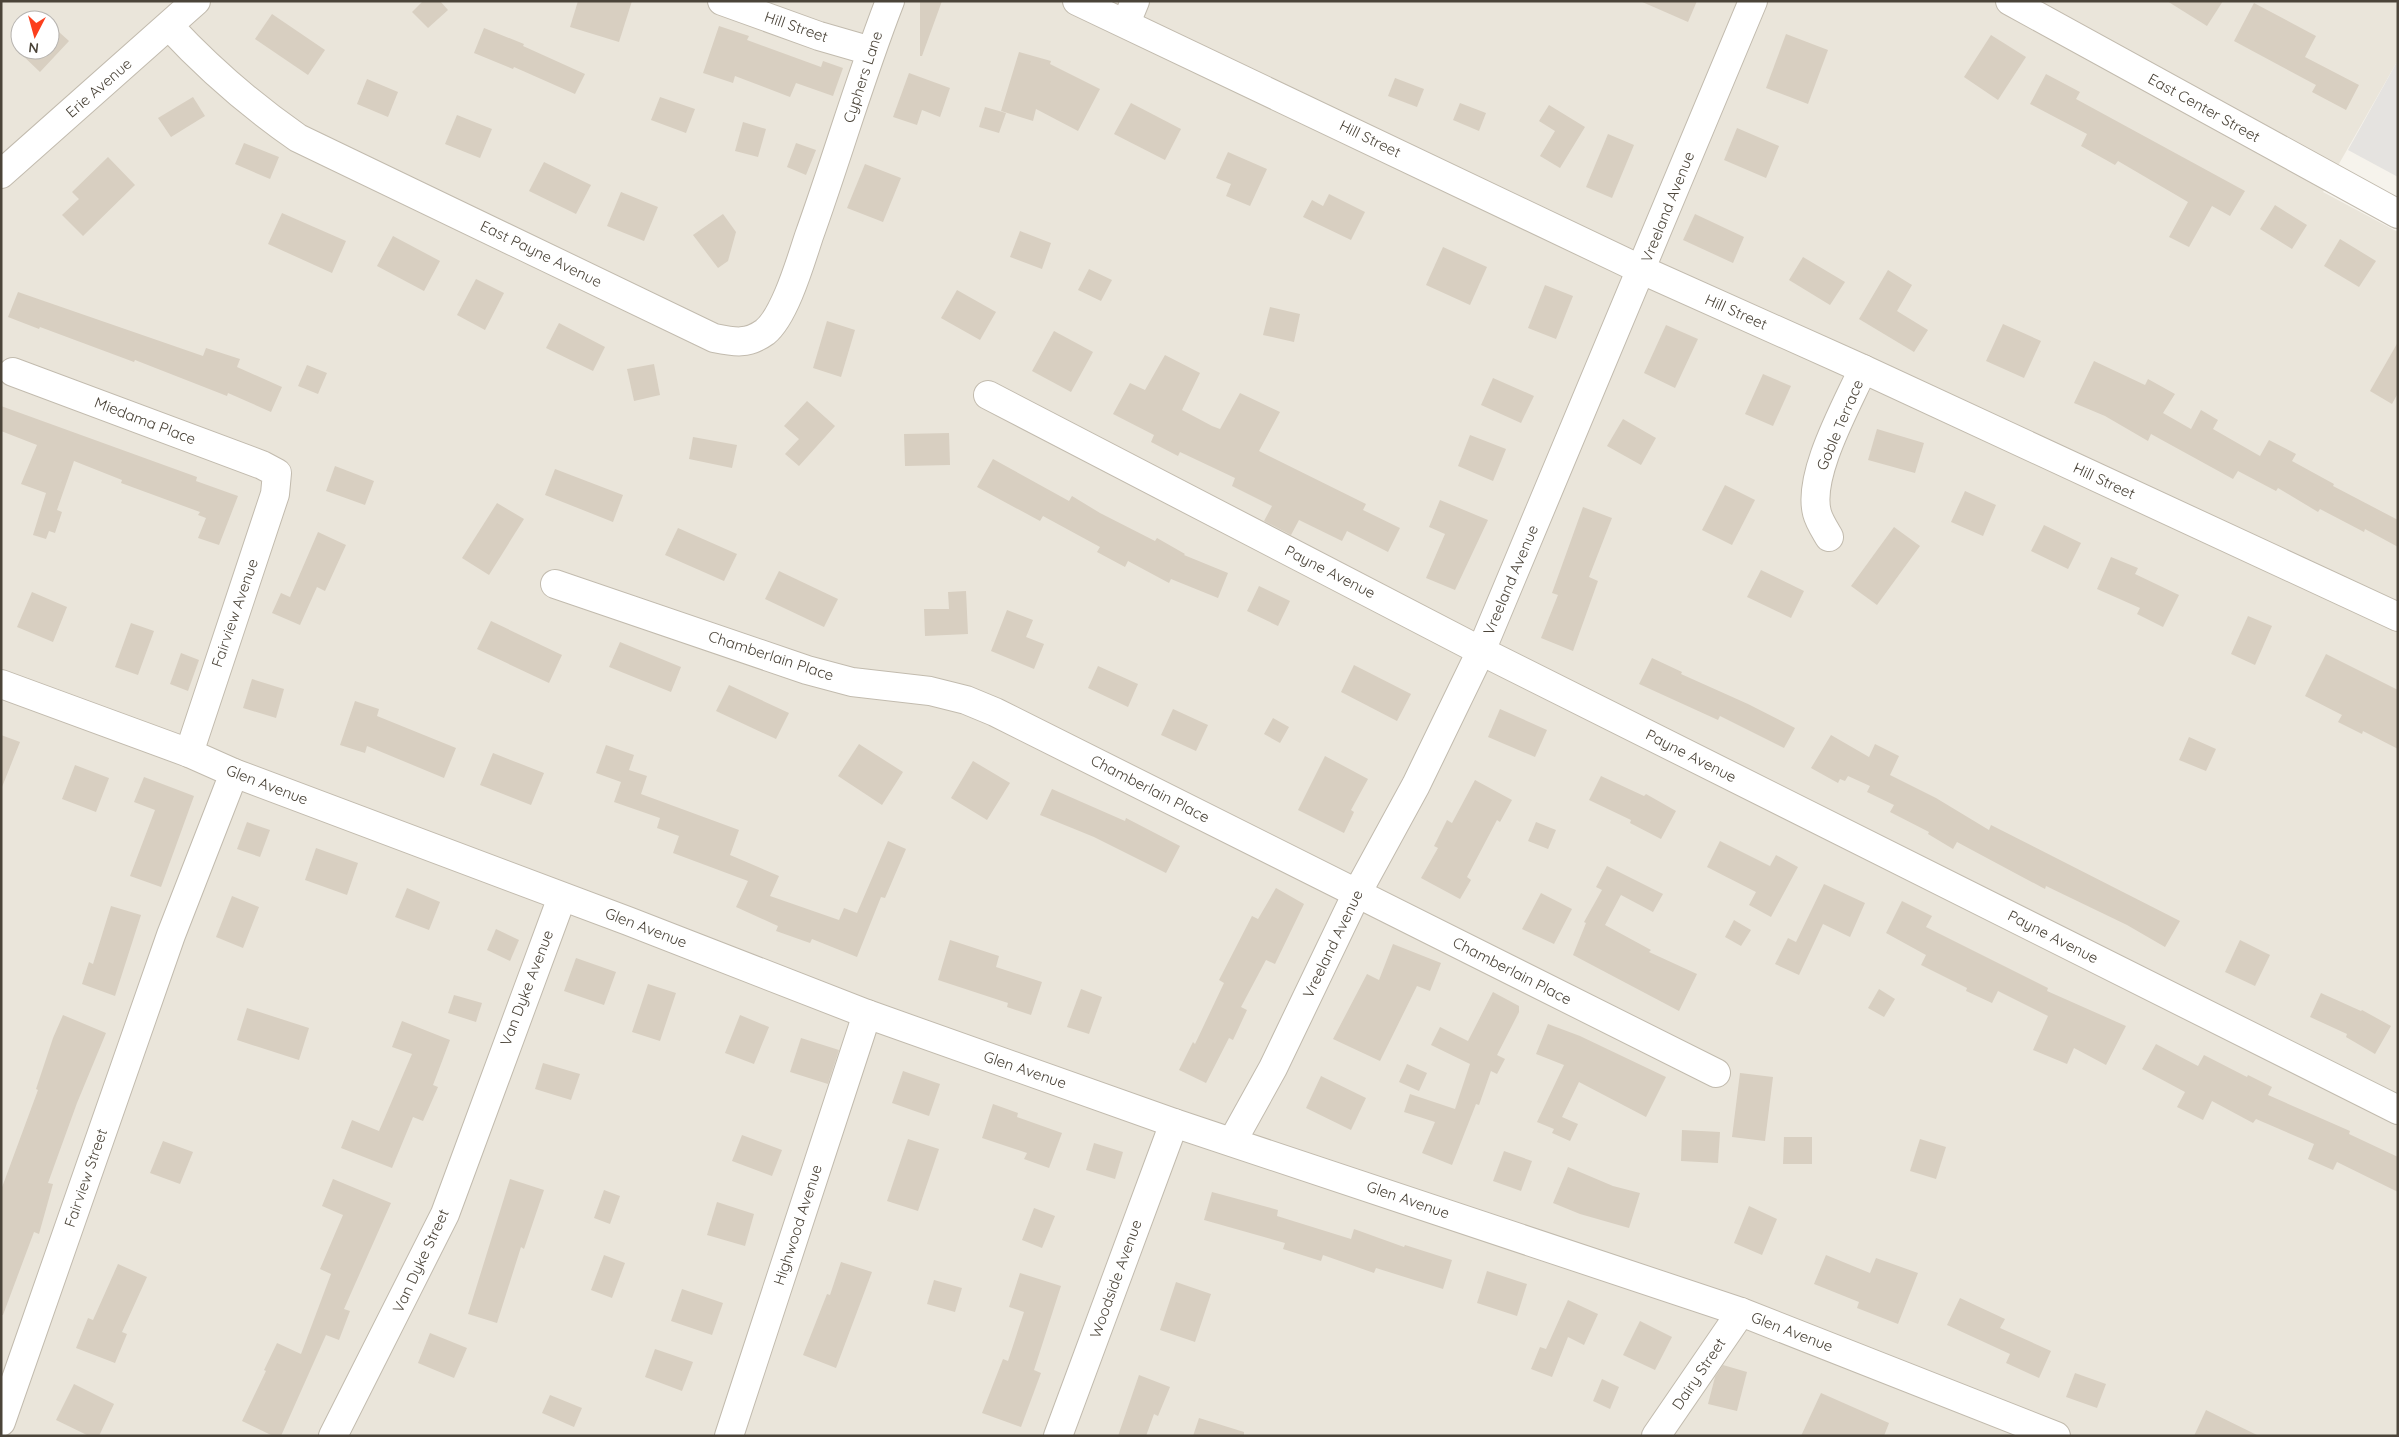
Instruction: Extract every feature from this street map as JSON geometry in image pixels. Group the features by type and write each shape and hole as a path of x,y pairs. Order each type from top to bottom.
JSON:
{"street":[{"name":"Erie Avenue","path":"1,174 196,1"},
{"name":"Hill Street","path":"722,1 819,36 871,51"},
{"name":"Cyphers Lane","path":"838,153 871,51 890,1"},
{"name":"Hill Street","path":"1077,1 1130,12 1642,270 1863,369 2398,617"},
{"name":"Vreeland Avenue","path":"1232,1142 1273,1068 1357,893 1416,786 1481,651 1753,1"},
{"name":"East Center Street","path":"2010,1 2398,214"},
{"name":"East Payne Avenue","path":"169,26 226,83 255,108 298,138 714,338 741,343 765,332 786,303 838,153"},
{"name":"Goble Terrace","path":"1828,537 1817,514 1815,491 1822,462 1863,369"},
{"name":"Miedama Place","path":"13,372 262,465 277,473"},
{"name":"Payne Avenue","path":"988,395 1481,651 2398,1110"},
{"name":"Fairview Avenue","path":"188,753 275,494 277,473"},
{"name":"Chamberlain Place","path":"555,584 806,670 852,682 930,691 966,700 995,712 1716,1073"},
{"name":"Glen Avenue","path":"1,684 188,753 234,773 562,896 867,1014 1174,1123 1741,1312 2012,1427 2056,1436"},
{"name":"Fairview Street","path":"1,1422 171,934 234,773"},
{"name":"Van Dyke Avenue","path":"493,1080 562,896"},
{"name":"Highwood Avenue","path":"729,1436 867,1014"},
{"name":"Van Dyke Street","path":"334,1436 445,1214 493,1080"},
{"name":"Woodside Avenue","path":"1058,1436 1174,1123"},
{"name":"Dairy Street","path":"1656,1436 1741,1312"}],"shaded area":[{"path":"1,1 2398,1 2398,60 2323,192 2398,232 2398,1436 1,1436"},
{"path":"2398,60 2398,177 2348,150"}],"building":[{"path":"423,1 440,1 448,10 428,28 412,12"},
{"path":"578,1 632,1 619,42 570,27"},
{"path":"920,1 942,1 922,56 920,56"},
{"path":"1640,1 1697,1 1688,22"},
{"path":"2167,1 2223,1 2207,26"},
{"path":"2254,3 2316,36 2305,57 2359,85 2346,110 2312,92 2316,85 2234,41"},
{"path":"272,14 325,50 308,75 255,39"},
{"path":"719,26 749,36 747,40 821,67 823,61 843,68 833,96 796,83 790,97 735,76 733,83 703,73"},
{"path":"484,28 524,44 523,46 585,74 575,94 514,67 513,69 474,53"},
{"path":"60,33 69,41 60,51"},
{"path":"1786,34 1828,50 1808,104 1766,88"},
{"path":"1991,35 2026,57 1998,100 1964,77"},
{"path":"1019,52 1051,61 1050,64 1100,89 1078,131 1036,109 1033,121 1001,111"},
{"path":"27,60 51,60 40,72"},
{"path":"909,73 950,88 940,117 922,110 917,125 893,117"},
{"path":"2046,74 2080,92 2076,99 2245,191 2230,216 2212,206 2189,247 2169,237 2188,202 2118,161 2115,165 2081,146 2087,134 2030,104"},
{"path":"1395,78 1424,89 1417,107 1388,96"},
{"path":"367,79 398,92 388,117 357,104"},
{"path":"193,97 205,116 171,137 158,118"},
{"path":"660,97 695,109 686,133 651,120"},
{"path":"1131,103 1181,129 1165,160 1114,134"},
{"path":"1460,103 1486,113 1479,131 1453,120"},
{"path":"1549,105 1585,127 1560,168 1540,156 1555,131 1539,121"},
{"path":"985,107 1006,113 999,133 979,127"},
{"path":"457,115 492,129 480,158 445,144"},
{"path":"743,122 766,129 758,157 735,151"},
{"path":"1737,128 1779,146 1766,178 1724,160"},
{"path":"1608,134 1634,145 1612,198 1586,187"},
{"path":"244,143 279,157 270,179 235,164"},
{"path":"796,143 816,150 806,175 787,167"},
{"path":"1228,152 1267,169 1250,206 1226,196 1231,184 1216,178"},
{"path":"108,157 135,185 83,236 62,215 79,199 72,192"},
{"path":"544,162 591,185 576,214 529,191"},
{"path":"865,164 901,178 883,222 847,208"},
{"path":"621,192 658,207 644,241 607,226"},
{"path":"1329,194 1365,212 1351,240 1303,217 1312,200 1323,206"},
{"path":"2275,205 2307,225 2292,249 2260,229"},
{"path":"282,213 346,241 332,273 268,244"},
{"path":"723,214 736,232 728,261 718,268 693,235"},
{"path":"1695,214 1744,237 1733,263 1683,240"},
{"path":"1020,231 1051,243 1042,269 1010,257"},
{"path":"393,236 440,261 424,291 377,266"},
{"path":"2340,239 2376,261 2359,287 2324,266"},
{"path":"1443,247 1487,267 1470,305 1426,285"},
{"path":"1803,257 1845,282 1830,305 1789,280"},
{"path":"1089,269 1112,280 1101,301 1078,290"},
{"path":"1888,270 1912,285 1897,311 1928,330 1914,352 1859,319"},
{"path":"476,279 504,293 485,330 457,315"},
{"path":"1545,285 1573,296 1556,339 1528,328"},
{"path":"957,290 996,312 980,340 941,318"},
{"path":"18,292 203,356 206,348 240,359 237,367 282,387 271,412 228,393 227,396 135,360 134,362 40,327 39,329 8,317"},
{"path":"1270,307 1300,314 1294,342 1263,335"},
{"path":"827,321 855,330 841,377 813,368"},
{"path":"559,323 605,347 593,371 546,348"},
{"path":"2003,324 2041,341 2024,378 1986,361"},
{"path":"1666,325 1698,339 1675,388 1644,373"},
{"path":"1054,331 1093,352 1071,392 1032,371"},
{"path":"2398,342 2398,393 2392,404 2370,391"},
{"path":"1165,355 1200,373 1182,410 1212,426 1220,429 1240,393 1280,412 1259,451 1366,504 1363,510 1400,528 1388,552 1347,531 1342,541 1299,520 1291,535 1264,521 1272,506 1232,486 1235,478 1180,452 1178,456 1151,442 1154,435 1113,414 1130,383 1145,390"},
{"path":"2094,361 2145,385 2148,379 2175,394 2163,413 2191,429 2201,410 2218,420 2213,429 2260,456 2269,440 2296,454 2292,461 2334,484 2333,486 2398,520 2398,547 2365,529 2364,532 2320,509 2318,512 2278,488 2276,491 2238,471 2233,479 2151,434 2148,441 2105,416 2074,403"},
{"path":"654,364 660,395 634,401 627,369"},
{"path":"307,365 327,373 318,394 298,386"},
{"path":"1763,374 1791,386 1773,426 1745,414"},
{"path":"1493,378 1534,396 1521,423 1481,405"},
{"path":"807,401 835,426 799,466 785,454 799,439 784,426"},
{"path":"1,406 197,477 196,481 238,496 219,545 198,538 206,518 198,515 200,512 121,483 122,480 74,461 57,510 62,512 55,533 49,531 46,539 33,535 46,493 21,484 37,445 1,431"},
{"path":"1623,419 1656,438 1641,465 1607,446"},
{"path":"1877,429 1924,443 1915,473 1868,460"},
{"path":"949,433 950,465 905,466 904,434"},
{"path":"1470,435 1506,449 1493,481 1458,466"},
{"path":"693,437 737,445 732,468 689,459"},
{"path":"993,459 1069,501 1072,496 1100,513 1155,541 1157,538 1184,555 1228,573 1218,598 1171,579 1169,583 1128,561 1125,567 1097,552 1100,547 1043,516 1040,521 977,487"},
{"path":"335,466 374,481 365,505 326,491"},
{"path":"555,469 623,495 613,522 545,495"},
{"path":"1725,485 1755,500 1732,545 1702,530"},
{"path":"1965,491 1996,505 1983,536 1951,522"},
{"path":"1440,500 1488,520 1455,590 1426,578 1445,534 1429,527"},
{"path":"497,503 524,519 489,575 462,558"},
{"path":"1583,507 1612,518 1589,577 1598,581 1573,651 1541,638 1558,595 1552,593"},
{"path":"2044,525 2081,543 2068,569 2031,551"},
{"path":"1894,527 1920,546 1877,605 1851,586"},
{"path":"678,528 737,554 724,581 665,555"},
{"path":"318,532 346,545 325,591 317,587 300,625 272,613 281,593 290,597"},
{"path":"2111,557 2138,568 2135,574 2179,595 2163,627 2137,614 2140,608 2097,589"},
{"path":"1761,570 1804,591 1791,618 1747,597"},
{"path":"779,571 838,599 824,627 765,599"},
{"path":"1259,586 1290,601 1278,626 1247,611"},
{"path":"966,591 968,634 925,636 924,609 949,609 948,592"},
{"path":"32,592 67,607 53,642 17,627"},
{"path":"1007,610 1033,620 1026,637 1044,644 1034,669 991,651"},
{"path":"2248,616 2272,626 2255,665 2231,654"},
{"path":"491,621 562,655 549,683 477,649"},
{"path":"131,623 154,631 138,675 115,667"},
{"path":"620,642 681,667 671,692 609,667"},
{"path":"181,653 199,660 188,691 170,684"},
{"path":"2326,654 2398,690 2398,749 2363,731 2362,734 2338,722 2342,715 2305,696"},
{"path":"1652,658 1682,672 1681,674 1748,704 1795,728 1784,748 1720,716 1718,720 1639,684"},
{"path":"1354,665 1411,694 1397,721 1341,692"},
{"path":"1098,666 1138,684 1128,707 1088,688"},
{"path":"252,679 284,689 276,718 243,708"},
{"path":"729,685 789,713 776,739 716,711"},
{"path":"355,701 379,709 377,716 456,748 444,778 367,746 365,753 340,745"},
{"path":"1173,709 1208,725 1196,751 1161,735"},
{"path":"1500,709 1547,730 1535,757 1488,737"},
{"path":"1273,718 1289,727 1280,743 1264,734"},
{"path":"1,735 20,742 2,787 1,787"},
{"path":"1831,735 1869,757 1875,744 1899,756 1890,775 1936,798 1989,830 1991,825 2180,921 2165,947 2127,925 2046,886 2045,889 1957,842 1953,849 1928,834 1929,832 1890,812 1894,805 1867,792 1870,786 1848,776 1845,781 1840,779 1838,783 1811,768"},
{"path":"2189,737 2216,749 2206,771 2179,760"},
{"path":"859,744 903,772 882,805 838,776"},
{"path":"606,745 634,755 629,770 647,776 641,794 739,830 730,855 779,876 770,896 839,920 844,908 857,913 888,841 906,849 885,898 881,897 857,957 812,939 810,943 776,931 778,926 736,907 748,881 673,853 679,836 657,828 660,818 614,802 621,782 596,773"},
{"path":"493,753 544,773 531,805 480,785"},
{"path":"1325,756 1368,779 1351,810 1354,812 1344,833 1298,810"},
{"path":"973,761 1010,783 987,820 951,798"},
{"path":"75,765 109,778 96,812 62,799"},
{"path":"1601,776 1644,796 1646,794 1676,811 1661,839 1630,823 1631,820 1589,800"},
{"path":"144,777 194,796 161,887 130,876 155,810 134,802"},
{"path":"1475,780 1512,800 1500,822 1497,820 1467,877 1471,880 1460,899 1421,878 1438,848 1434,846 1447,820 1452,823"},
{"path":"1052,789 1125,821 1126,818 1180,846 1166,873 1094,837 1040,815"},
{"path":"247,822 270,830 260,857 237,849"},
{"path":"1536,822 1556,830 1548,849 1528,841"},
{"path":"1720,841 1770,866 1776,855 1798,867 1771,917 1749,905 1756,892 1707,867"},
{"path":"316,848 358,863 347,895 305,880"},
{"path":"1607,866 1663,894 1653,912 1621,895 1605,925 1651,950 1649,952 1697,974 1679,1011 1573,955 1586,923 1584,922 1602,890 1596,887"},
{"path":"1824,884 1865,903 1850,937 1823,924 1799,975 1775,964 1788,938 1796,942"},
{"path":"407,888 440,902 429,930 395,917"},
{"path":"1276,888 1304,904 1275,964 1266,960 1241,1007 1247,1010 1233,1040 1229,1038 1206,1083 1179,1070 1193,1042 1195,1044 1224,983 1219,980 1252,916 1258,919"},
{"path":"1541,893 1572,909 1554,944 1522,929"},
{"path":"232,896 259,907 243,948 216,937"},
{"path":"1902,901 1932,916 1926,927 2048,988 2047,991 2126,1026 2106,1065 2074,1048 2067,1064 2033,1050 2048,1016 1998,991 1992,1003 1966,991 1967,988 1921,965 1926,955 1886,933"},
{"path":"111,906 141,915 115,996 82,984 89,962 93,964"},
{"path":"1734,920 1751,930 1741,946 1725,937"},
{"path":"496,929 519,940 510,961 487,950"},
{"path":"950,940 999,956 996,967 1042,982 1031,1015 1007,1007 1008,1003 938,980"},
{"path":"2240,940 2270,955 2255,986 2225,972"},
{"path":"1393,944 1441,963 1430,991 1417,986 1380,1061 1333,1039 1367,974 1379,980"},
{"path":"576,958 616,972 604,1005 564,991"},
{"path":"648,984 676,993 660,1041 632,1032"},
{"path":"1081,989 1102,997 1089,1034 1067,1027"},
{"path":"1879,989 1895,999 1884,1017 1868,1008"},
{"path":"1493,992 1519,1006 1519,1012 1497,1055 1505,1059 1497,1074 1491,1071 1479,1105 1476,1104 1452,1165 1422,1153 1435,1122 1404,1112 1410,1094 1455,1109 1470,1064 1431,1045 1440,1027 1468,1041"},
{"path":"2321,993 2362,1010 2391,1026 2375,1054 2346,1037 2347,1034 2310,1017"},
{"path":"454,995 482,1003 476,1022 448,1013"},
{"path":"247,1008 309,1028 299,1060 237,1040"},
{"path":"63,1015 106,1033 77,1103 48,1183 53,1184 39,1234 34,1232 3,1315 1,1315 1,1190 38,1090 36,1089 53,1038"},
{"path":"740,1015 769,1027 754,1064 725,1053"},
{"path":"402,1021 450,1040 433,1085 438,1087 423,1121 413,1117 392,1168 341,1148 352,1120 379,1131 412,1054 392,1047"},
{"path":"1548,1024 1580,1036 1666,1077 1646,1117 1579,1082 1562,1117 1578,1124 1570,1141 1552,1133 1554,1129 1537,1122 1564,1065 1536,1054"},
{"path":"801,1038 839,1050 828,1084 790,1072"},
{"path":"2156,1044 2198,1066 2204,1055 2247,1077 2248,1075 2272,1087 2268,1095 2350,1131 2349,1134 2398,1157 2398,1192 2337,1162 2333,1170 2308,1159 2314,1144 2256,1119 2253,1123 2212,1101 2203,1120 2177,1107 2185,1092 2142,1069"},
{"path":"543,1063 580,1074 571,1100 535,1089"},
{"path":"1407,1064 1427,1073 1419,1091 1399,1082"},
{"path":"903,1071 940,1084 929,1116 892,1103"},
{"path":"1740,1073 1773,1077 1765,1141 1732,1137"},
{"path":"1321,1076 1366,1098 1351,1130 1306,1108"},
{"path":"993,1104 1018,1113 1017,1117 1062,1133 1049,1168 1024,1159 1027,1153 982,1138"},
{"path":"1682,1130 1720,1132 1718,1163 1681,1161"},
{"path":"742,1135 782,1150 772,1176 732,1161"},
{"path":"1784,1137 1812,1137 1812,1164 1783,1164"},
{"path":"908,1139 939,1149 918,1211 887,1201"},
{"path":"1920,1139 1946,1147 1936,1179 1910,1171"},
{"path":"163,1141 193,1152 180,1184 150,1173"},
{"path":"1094,1143 1123,1152 1115,1179 1086,1170"},
{"path":"1504,1151 1532,1161 1521,1191 1493,1181"},
{"path":"1568,1167 1613,1186 1640,1193 1629,1228 1580,1214 1553,1203"},
{"path":"333,1179 391,1203 344,1309 350,1311 339,1340 326,1335 281,1436 273,1436 242,1421 277,1343 301,1354 331,1274 320,1269 343,1215 322,1206"},
{"path":"510,1179 544,1190 524,1249 521,1247 497,1323 468,1314"},
{"path":"604,1190 620,1196 610,1224 594,1218"},
{"path":"1212,1192 1278,1210 1277,1216 1351,1239 1354,1229 1404,1247 1405,1245 1452,1260 1443,1289 1376,1268 1374,1273 1323,1255 1321,1261 1283,1249 1285,1243 1204,1220"},
{"path":"717,1202 754,1214 745,1246 707,1235"},
{"path":"1749,1206 1777,1219 1762,1255 1734,1243"},
{"path":"1034,1208 1055,1216 1042,1248 1022,1240"},
{"path":"604,1255 625,1263 612,1298 591,1290"},
{"path":"1826,1255 1870,1273 1876,1258 1918,1273 1898,1324 1857,1308 1859,1302 1814,1284"},
{"path":"841,1262 872,1272 836,1368 803,1355 827,1294 830,1295"},
{"path":"118,1264 147,1277 122,1332 127,1334 115,1363 76,1348 88,1318 93,1320"},
{"path":"1487,1271 1527,1284 1517,1316 1477,1303"},
{"path":"1020,1273 1061,1286 1034,1370 1041,1373 1021,1427 982,1413 1003,1359 1008,1361 1024,1312 1009,1307"},
{"path":"934,1280 962,1288 955,1312 927,1304"},
{"path":"1176,1282 1211,1294 1195,1342 1160,1330"},
{"path":"682,1289 723,1303 712,1335 671,1321"},
{"path":"1960,1298 2005,1319 2000,1328 2051,1351 2039,1378 2006,1363 2010,1354 1947,1325"},
{"path":"1568,1300 1598,1314 1584,1345 1568,1337 1552,1377 1531,1369 1540,1347 1546,1349"},
{"path":"1640,1321 1672,1337 1655,1370 1623,1355"},
{"path":"430,1333 467,1348 454,1378 418,1363"},
{"path":"655,1349 693,1362 682,1391 645,1377"},
{"path":"1723,1365 1747,1372 1737,1411 1708,1404 1715,1377"},
{"path":"2075,1373 2106,1384 2097,1408 2066,1397"},
{"path":"1139,1375 1170,1387 1158,1416 1154,1414 1146,1436 1118,1436"},
{"path":"1602,1379 1619,1387 1610,1409 1593,1401"},
{"path":"74,1384 114,1404 99,1436 89,1436 56,1420"},
{"path":"1821,1393 1889,1423 1884,1436 1801,1436"},
{"path":"550,1395 582,1408 574,1427 542,1413"},
{"path":"2206,1410 2259,1436 2194,1436"},
{"path":"1199,1418 1244,1432 1244,1436 1193,1436"}]}
